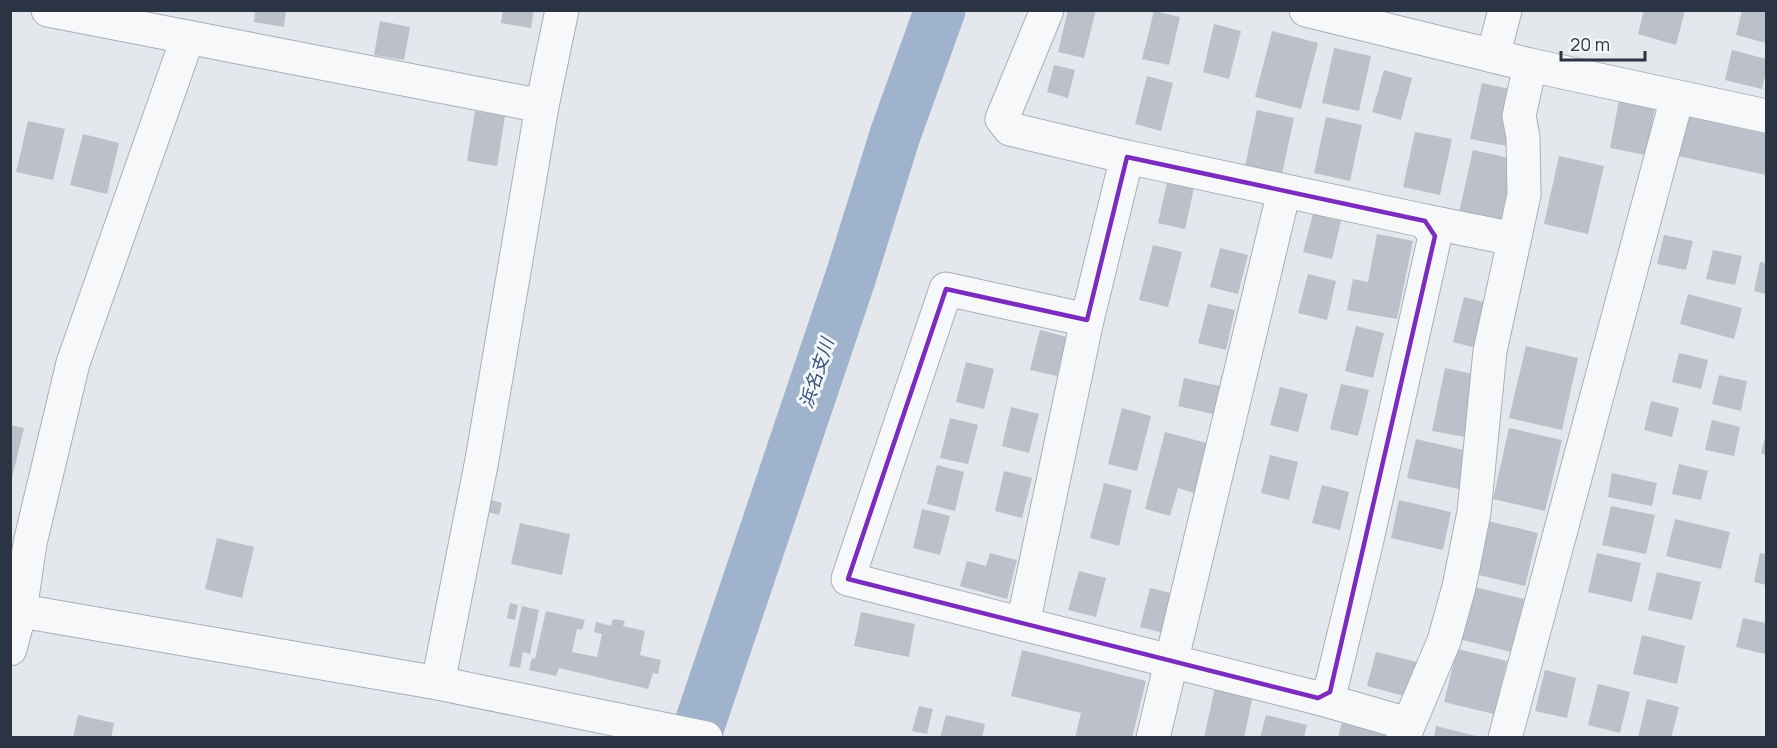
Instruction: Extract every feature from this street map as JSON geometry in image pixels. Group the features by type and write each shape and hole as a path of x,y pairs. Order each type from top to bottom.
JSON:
{"street":[{"path":"48,10 542,106"},
{"path":"438,683 482,459 542,106 562,10"},
{"path":"1047,10 1002,119 1010,129 1127,157 1514,239"},
{"path":"1306,10 1530,65 1767,116"},
{"path":"1493,56 1505,10"},
{"path":"10,649 15,610 73,363 188,37"},
{"path":"1088,320 946,290 848,579 1318,698 1405,731 1444,641 1459,587 1474,512 1490,351 1524,195 1523,137 1519,117 1530,65"},
{"path":"1505,738 1677,98"},
{"path":"1023,624 1088,320 1127,157"},
{"path":"1153,738 1284,191"},
{"path":"1318,698 1330,692 1430,259 1435,236 1425,221"},
{"path":"15,610 438,683 706,738"}],"highlighted area":[{"path":"1127,157 1425,221 1435,236 1330,692 1318,698 848,579 946,289 1087,320"}],"building":[{"path":"255,10 286,10 284,27 254,22"},
{"path":"503,10 534,10 531,28 501,23"},
{"path":"1068,10 1096,10 1084,58 1058,52"},
{"path":"1644,10 1685,10 1676,45 1638,34"},
{"path":"1742,10 1766,11 1766,43 1736,35"},
{"path":"1154,11 1180,17 1169,65 1142,59"},
{"path":"380,21 410,27 404,60 374,55"},
{"path":"1214,24 1241,31 1229,79 1203,72"},
{"path":"1272,31 1318,43 1301,109 1255,97"},
{"path":"1334,48 1371,56 1359,111 1322,103"},
{"path":"1732,50 1766,59 1762,89 1725,80"},
{"path":"1054,65 1075,70 1068,98 1047,92"},
{"path":"1384,70 1412,78 1401,120 1372,112"},
{"path":"1147,76 1173,83 1161,131 1135,124"},
{"path":"1482,83 1519,91 1507,146 1470,139"},
{"path":"1620,95 1656,102 1646,155 1610,148"},
{"path":"1257,110 1294,118 1282,174 1245,166"},
{"path":"475,111 505,116 497,166 467,161"},
{"path":"1687,116 1766,134 1766,175 1678,156"},
{"path":"1326,117 1362,125 1350,181 1314,173"},
{"path":"28,121 65,129 53,180 16,172"},
{"path":"1415,132 1452,139 1440,195 1403,187"},
{"path":"83,134 119,143 107,194 70,185"},
{"path":"1473,150 1518,160 1502,228 1458,217"},
{"path":"1559,156 1604,166 1588,234 1544,224"},
{"path":"1167,182 1194,188 1185,229 1158,223"},
{"path":"1313,214 1341,221 1332,259 1303,252"},
{"path":"1377,234 1413,241 1397,319 1347,310 1353,279 1368,282"},
{"path":"1664,235 1693,241 1686,270 1657,264"},
{"path":"1153,245 1182,252 1168,307 1139,300"},
{"path":"1220,248 1248,255 1238,294 1210,287"},
{"path":"1713,250 1742,256 1735,285 1706,279"},
{"path":"1760,262 1766,263 1766,294 1754,291"},
{"path":"1308,274 1336,281 1327,320 1298,313"},
{"path":"1688,294 1742,308 1734,339 1680,324"},
{"path":"1464,297 1492,304 1480,349 1453,342"},
{"path":"1208,304 1235,310 1226,350 1198,343"},
{"path":"1356,326 1384,333 1373,378 1345,371"},
{"path":"1040,330 1067,337 1057,376 1030,370"},
{"path":"1526,346 1578,358 1562,430 1509,418"},
{"path":"1679,353 1708,360 1701,389 1672,382"},
{"path":"966,362 994,369 984,409 956,402"},
{"path":"1445,368 1482,376 1470,438 1432,431"},
{"path":"1719,375 1747,381 1741,411 1712,404"},
{"path":"1184,378 1224,387 1217,415 1178,406"},
{"path":"1341,384 1369,390 1358,436 1330,429"},
{"path":"1280,387 1308,394 1298,432 1270,425"},
{"path":"1651,401 1679,408 1672,437 1644,430"},
{"path":"1011,407 1039,414 1029,453 1002,446"},
{"path":"1122,408 1151,416 1137,471 1108,464"},
{"path":"950,418 978,425 968,464 940,458"},
{"path":"1712,420 1740,427 1734,456 1705,450"},
{"path":"10,425 24,428 11,482 10,482"},
{"path":"1509,428 1562,440 1545,511 1493,499"},
{"path":"1165,432 1210,444 1197,494 1178,488 1170,516 1145,509"},
{"path":"1766,434 1766,455 1761,453"},
{"path":"1416,439 1468,451 1459,489 1407,478"},
{"path":"1270,455 1298,462 1289,500 1261,493"},
{"path":"1679,464 1708,471 1701,500 1672,494"},
{"path":"937,465 964,472 955,511 927,504"},
{"path":"1004,471 1032,478 1022,518 995,511"},
{"path":"1612,473 1657,483 1652,506 1608,497"},
{"path":"1104,483 1132,490 1119,546 1090,538"},
{"path":"1322,485 1349,492 1340,530 1312,523"},
{"path":"487,499 502,503 499,515 484,511"},
{"path":"1399,500 1451,512 1443,550 1391,538"},
{"path":"1611,506 1655,515 1646,554 1602,545"},
{"path":"922,509 950,516 940,555 913,548"},
{"path":"1675,519 1730,532 1721,569 1666,556"},
{"path":"1488,521 1538,533 1525,586 1475,574"},
{"path":"520,523 570,534 562,575 511,564"},
{"path":"217,538 254,547 242,598 205,589"},
{"path":"990,553 1017,560 1007,599 960,586 967,561 986,566"},
{"path":"1597,553 1641,563 1632,602 1588,592"},
{"path":"1760,553 1766,554 1766,585 1754,582"},
{"path":"1079,571 1106,578 1096,617 1068,610"},
{"path":"1657,572 1701,582 1692,620 1648,610"},
{"path":"1474,587 1524,599 1512,652 1462,640"},
{"path":"1150,588 1178,595 1168,634 1140,627"},
{"path":"510,603 518,605 515,620 507,618"},
{"path":"522,606 539,610 530,654 523,652 520,668 509,666"},
{"path":"546,611 585,620 582,630 577,629 572,652 597,657 602,634 594,632 596,622 611,626 613,619 625,621 623,626 645,631 640,655 661,660 658,674 653,673 648,689 559,668 556,676 529,670 532,658 535,659"},
{"path":"861,612 915,624 909,657 854,646"},
{"path":"1743,618 1766,623 1765,654 1736,647"},
{"path":"1642,635 1685,646 1677,684 1633,674"},
{"path":"1457,649 1507,661 1494,714 1444,702"},
{"path":"1022,650 1146,681 1132,738 1075,738 1081,713 1011,696"},
{"path":"1376,652 1417,662 1408,697 1367,686"},
{"path":"1545,670 1576,678 1567,718 1535,711"},
{"path":"1598,684 1630,692 1620,733 1588,725"},
{"path":"1215,687 1253,695 1244,738 1204,738"},
{"path":"1647,699 1679,707 1671,738 1638,738"},
{"path":"919,706 933,709 927,734 912,731"},
{"path":"78,715 114,723 111,738 73,738"},
{"path":"946,715 985,724 982,738 940,738"},
{"path":"1266,715 1307,725 1304,738 1260,738"},
{"path":"1342,722 1392,734 1391,738 1338,738"},
{"path":"1436,726 1480,737 1480,738 1434,738"}],"waterway":[{"name":"浜名支川","path":"695,738 851,276 895,135 940,10"}]}
